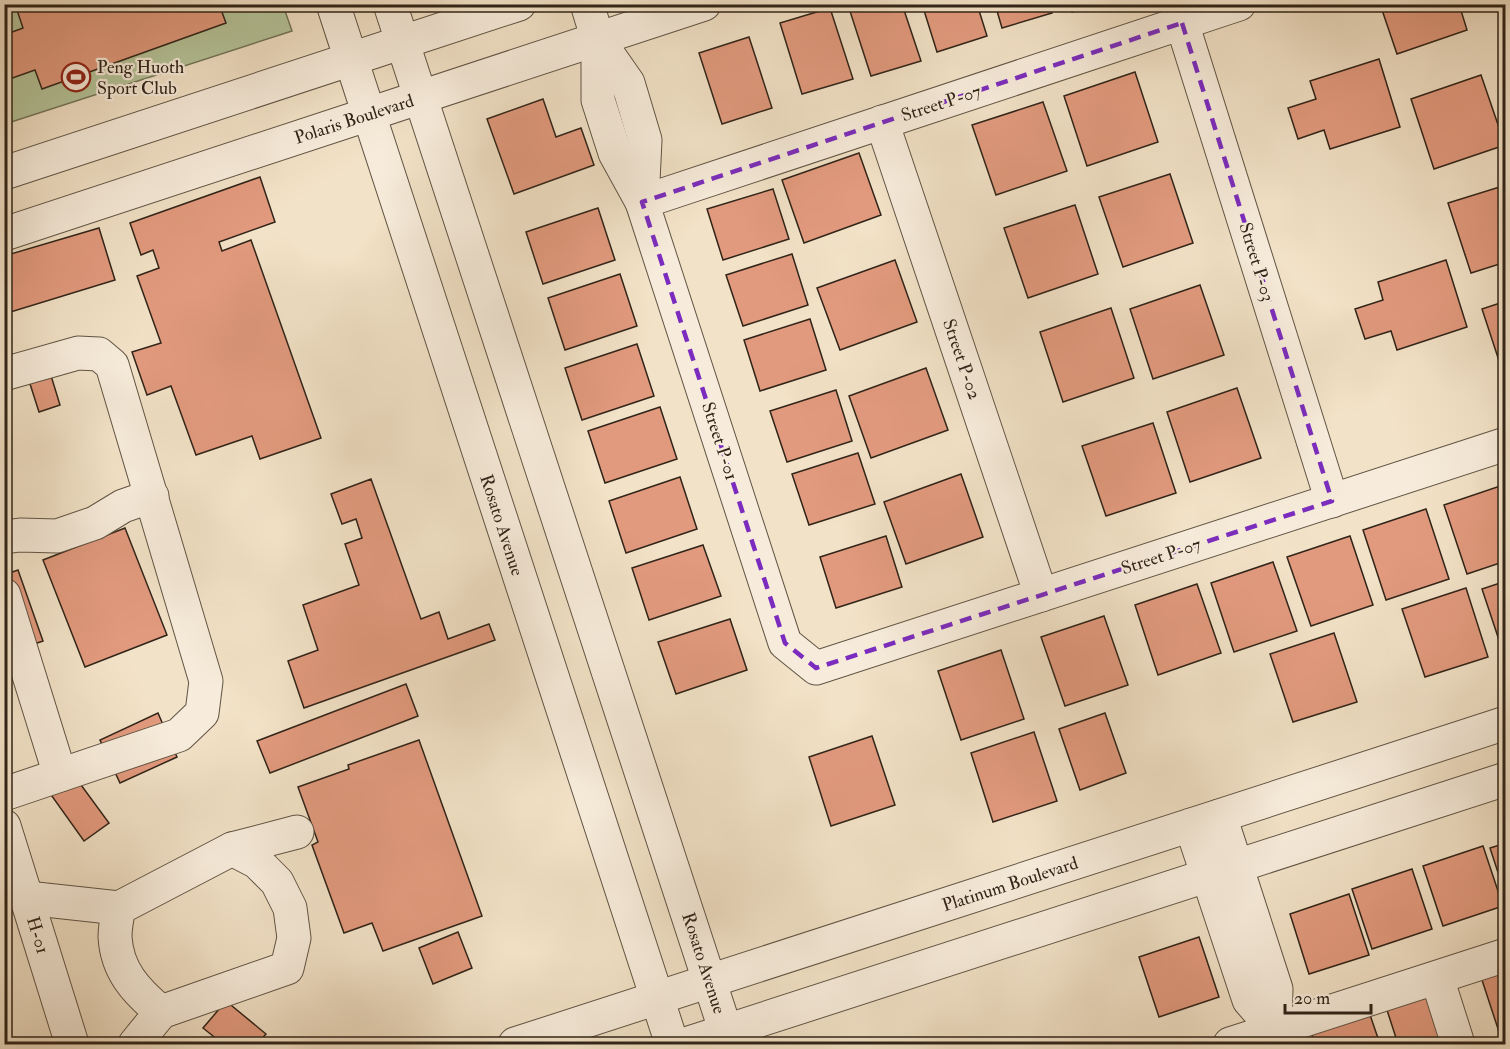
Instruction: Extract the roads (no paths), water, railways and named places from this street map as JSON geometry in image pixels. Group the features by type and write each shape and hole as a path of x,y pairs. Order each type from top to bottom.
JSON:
{"street":[{"name":"Rosato Avenue","path":"333,4 672,1044"},
{"name":"Rosato Avenue","path":"390,4 726,1032"},
{"path":"4,173 519,4"},
{"name":"Street P-01","path":"587,4 598,39 598,100 615,153 642,202 785,643 816,668"},
{"name":"Polaris Boulevard","path":"4,234 598,39 637,15 704,4"},
{"name":"Street P-07","path":"642,202 1239,4"},
{"name":"Street P-03","path":"1182,23 1332,501"},
{"name":"Street P-02","path":"882,123 1041,595"},
{"path":"4,374 78,353 99,354 112,365 206,681 202,713 179,735 4,794"},
{"name":"Street P-07","path":"816,668 1506,444"},
{"path":"4,537 57,536 95,523 123,506 152,496"},
{"path":"4,595 60,775"},
{"name":"Platinum Boulevard","path":"515,1044 1506,723"},
{"path":"686,1044 1506,779"},
{"path":"1206,820 1222,871 1249,1000 1277,1037"},
{"name":"H-01","path":"4,826 11,868 27,898 72,1044"},
{"path":"27,898 118,908 232,849 297,832"},
{"path":"135,1044 160,1012 287,968 294,938 290,908 277,882 257,862 232,849"},
{"path":"118,908 115,937 122,967 137,992 160,1012"},
{"path":"1230,1044 1277,1037 1437,978 1506,956"},
{"path":"1437,978 1458,1044"}],"place":[{"name":"Peng Huoth Sport Club","path":"76,77"}]}
